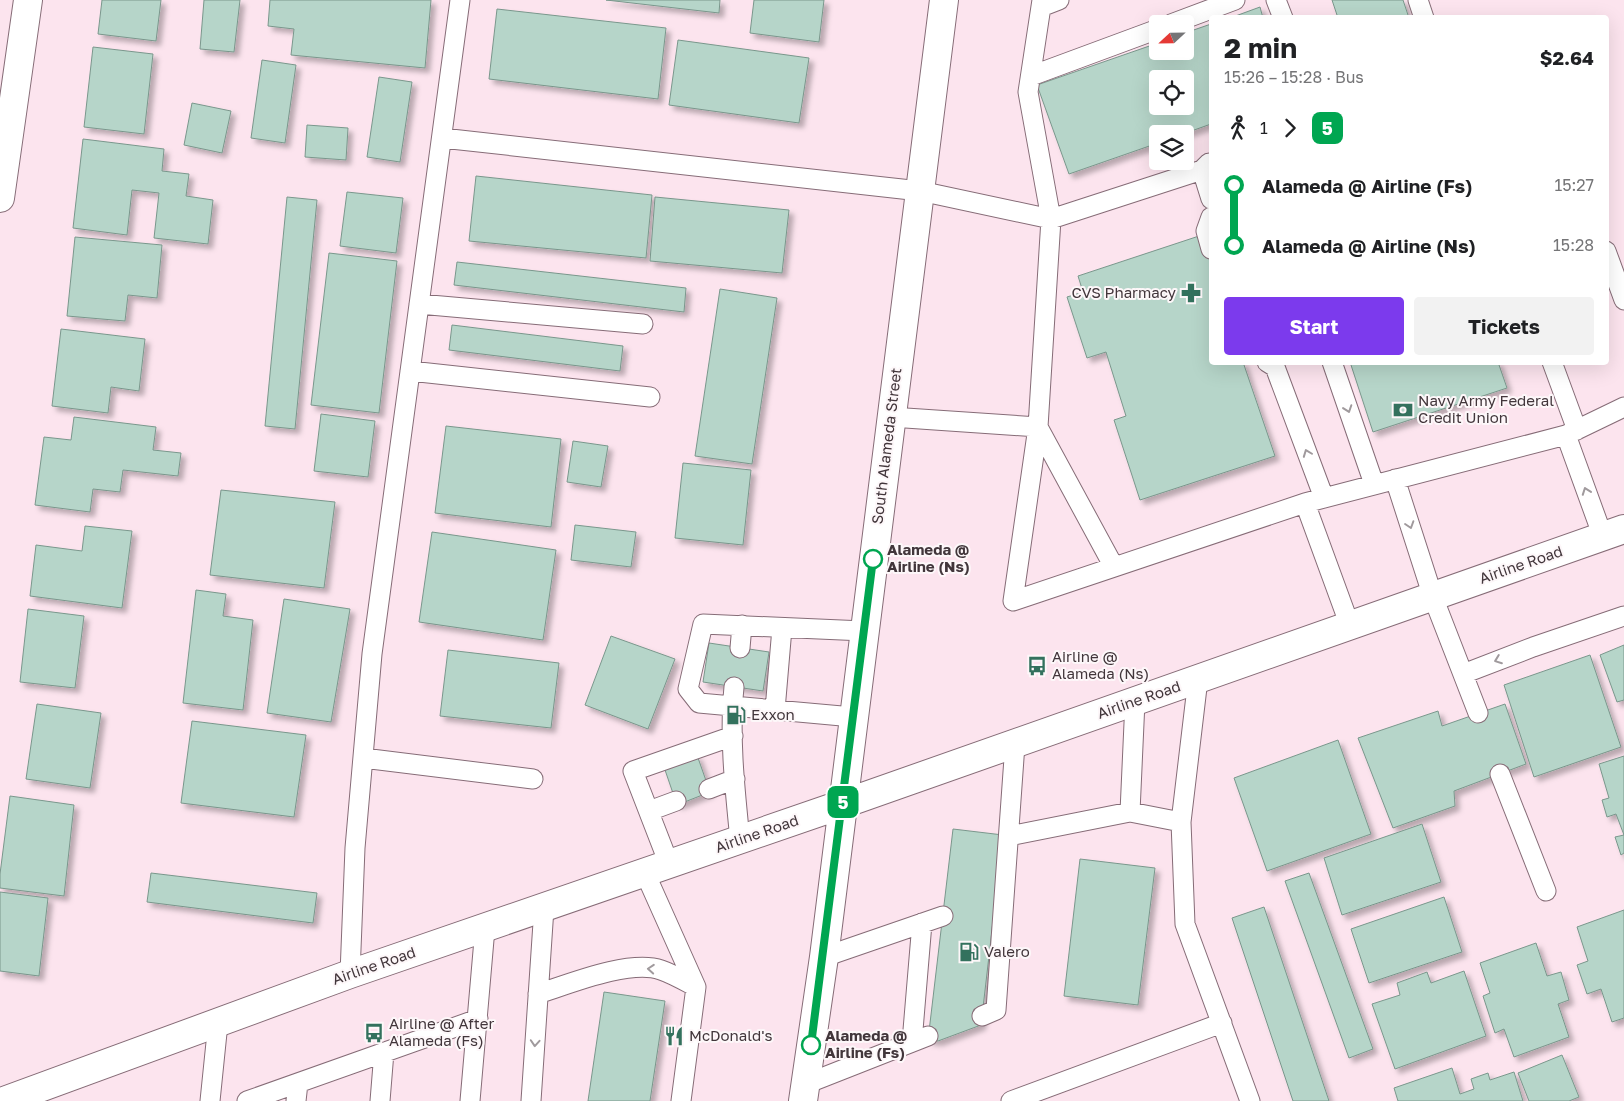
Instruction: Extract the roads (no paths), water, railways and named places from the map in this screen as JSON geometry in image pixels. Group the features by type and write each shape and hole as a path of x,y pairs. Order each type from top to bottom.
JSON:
{"main road":[{"path":"0,198 28,0"},
{"name":"South Alameda Street","path":"804,1092 824,957 944,0"},
{"name":"Airline Road","path":"4,1101 350,974 1015,744 1613,533"}],"lane":[{"path":"350,974 355,848 372,654 460,0"},
{"path":"1059,0 1041,3 1028,92 1051,219 1038,427 1012,601 1305,503 1572,432 1624,407"},
{"path":"1194,15 1235,0"},
{"path":"1276,0 1282,15"},
{"path":"1418,0 1423,15"},
{"path":"1031,76 1149,32"},
{"path":"442,138 920,191 1051,219 1208,167"},
{"path":"1209,223 1206,231 1209,242"},
{"path":"1609,260 1624,300"},
{"path":"419,304 643,324"},
{"path":"1273,365 1324,498"},
{"path":"1333,365 1374,484"},
{"path":"1553,365 1572,432 1613,533"},
{"path":"410,371 650,397"},
{"path":"891,417 1038,427"},
{"path":"1038,427 1114,567"},
{"path":"1395,479 1433,596 1478,713"},
{"path":"1305,503 1350,626"},
{"path":"1463,674 1533,647 1624,616"},
{"path":"854,718 699,703 688,689 702,624 864,631"},
{"path":"740,648 742,626"},
{"path":"775,710 782,628"},
{"path":"1198,679 1181,822 1185,924 1250,1101"},
{"path":"734,687 732,706 734,780 740,840"},
{"path":"1130,812 1135,701"},
{"path":"681,1101 696,987 657,869 649,812 633,770 733,736"},
{"path":"982,1016 996,1010 1000,896 1009,836 1015,744"},
{"path":"363,758 533,779"},
{"path":"1500,774 1546,891"},
{"path":"709,789 734,780"},
{"path":"649,812 676,801"},
{"path":"1009,836 1130,812 1181,822"},
{"path":"531,1101 544,908"},
{"path":"824,957 943,916"},
{"path":"804,1092 920,1039 922,923"},
{"path":"470,1101 486,928"},
{"path":"538,994 604,973 633,968 660,969 696,987"},
{"path":"247,1101 297,1092 384,1052 478,1019"},
{"path":"210,1101 218,1023"},
{"path":"1011,1101 1222,1023"},
{"path":"380,1101 384,1052"}],"place":[{"name":"CVS Pharmacy","path":"1191,293"},
{"name":"Navy Army Federal Credit Union","path":"1403,410"},
{"name":"Alameda @ Airline (Ns)","path":"873,559"},
{"name":"Airline @ Alameda (Ns)","path":"1037,666"},
{"name":"Exxon","path":"736,715"},
{"name":"Valero","path":"969,952"},
{"name":"Airline @ After Alameda (Fs)","path":"374,1033"},
{"name":"McDonald's","path":"674,1036"},
{"name":"Alameda @ Airline (Fs)","path":"811,1045"}]}
